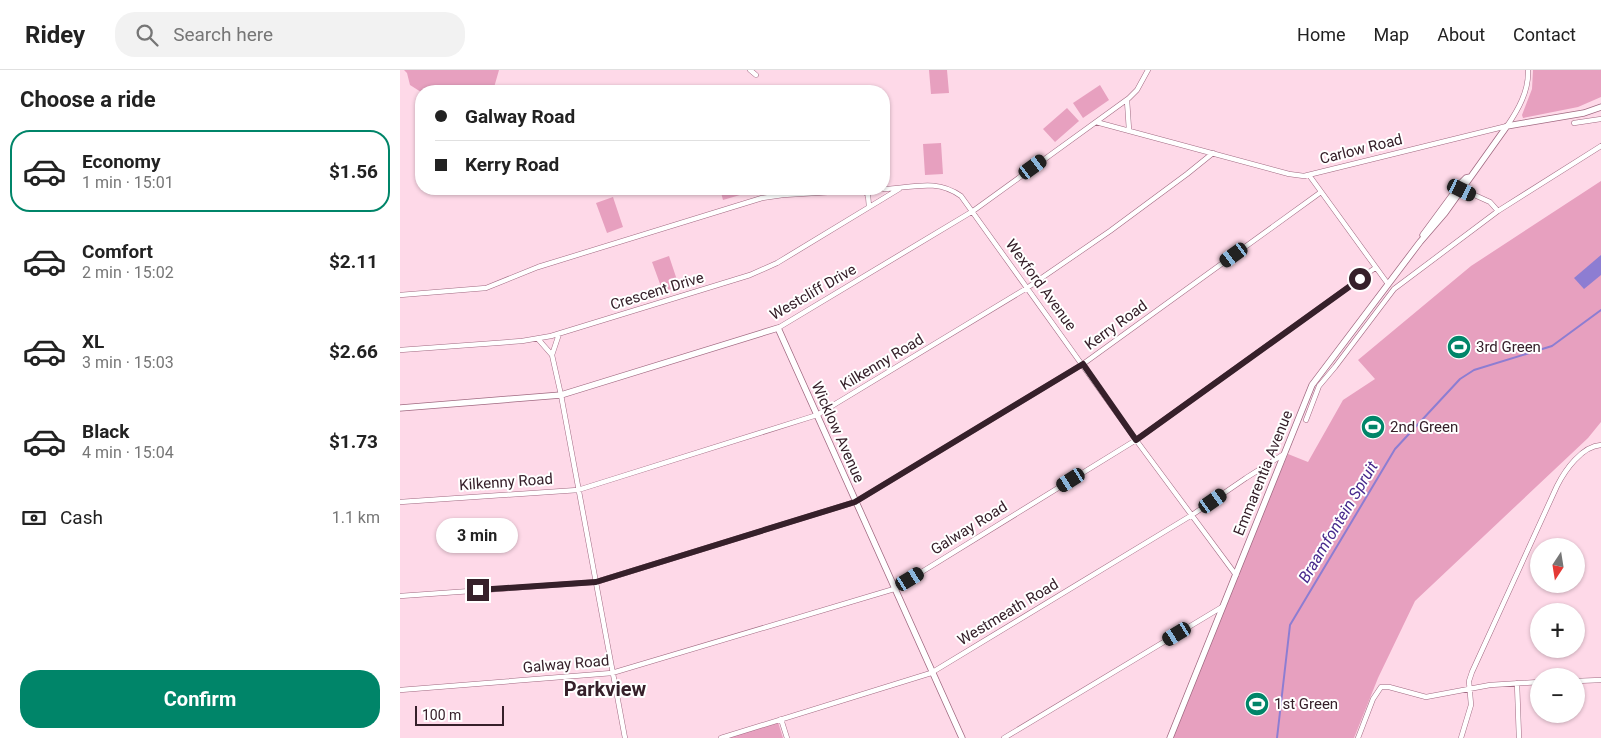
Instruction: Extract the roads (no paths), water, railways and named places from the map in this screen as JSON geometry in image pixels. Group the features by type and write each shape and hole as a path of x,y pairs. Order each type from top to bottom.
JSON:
{"street":[{"path":"750,70 756,75"},
{"name":"Westcliff Drive","path":"400,408 561,395 778,328 973,211 1127,100 1137,90 1148,70"},
{"path":"1507,126 1524,94 1528,70"},
{"path":"1127,100 1129,130"},
{"name":"Carlow Road","path":"1096,122 1297,176 1309,175 1457,137 1507,126 1584,113 1601,107"},
{"path":"1574,123 1601,119"},
{"name":"Emmarentia Avenue","path":"1170,738 1314,380 1439,220 1507,126"},
{"path":"1306,420 1319,386 1394,289 1498,211 1601,146"},
{"name":"Kilkenny Road","path":"400,502 578,490 817,415 1027,288 1110,231 1188,174 1213,153"},
{"path":"1309,175 1388,284"},
{"name":"Wexford Avenue","path":"890,189 934,185 947,187 961,196 1136,440 1236,575"},
{"name":"Crescent Drive","path":"890,194 900,188"},
{"path":"1460,189 1490,202 1498,211"},
{"name":"Kerry Road","path":"400,596 596,582 855,502 1083,364 1320,192"},
{"name":"Wexford Avenue","path":"400,295 486,288 538,267 762,198 783,195"},
{"path":"868,195 869,208"},
{"name":"Crescent Drive","path":"400,350 538,339 756,273 770,267 889,195"},
{"name":"Galway Road","path":"400,690 612,673 894,589 1136,440 1376,268"},
{"name":"Wicklow Avenue","path":"778,328 931,673 962,738"},
{"path":"552,355 559,334"},
{"path":"538,339 552,355 561,395 625,738"},
{"path":"1461,738 1472,705 1470,688 1472,672 1560,478 1588,448 1601,445"},
{"name":"Westmeath Road","path":"721,738 931,673 1192,515 1284,454"},
{"path":"1004,738 1224,606"},
{"path":"1585,681 1601,680"},
{"path":"1358,738 1375,694 1383,686 1426,697 1490,685 1530,683"},
{"path":"1517,684 1519,738"},
{"path":"781,720 787,738"}],"waterway":[{"name":"Braamfontein Spruit","path":"1277,738 1290,625 1395,449 1460,379 1474,370 1552,346 1601,310"}],"place":[{"name":"3rd Green","path":"1459,347"},
{"name":"2nd Green","path":"1373,427"},
{"name":"1st Green","path":"1257,704"}],"district":[{"name":"Parkview","path":"605,689"}]}
